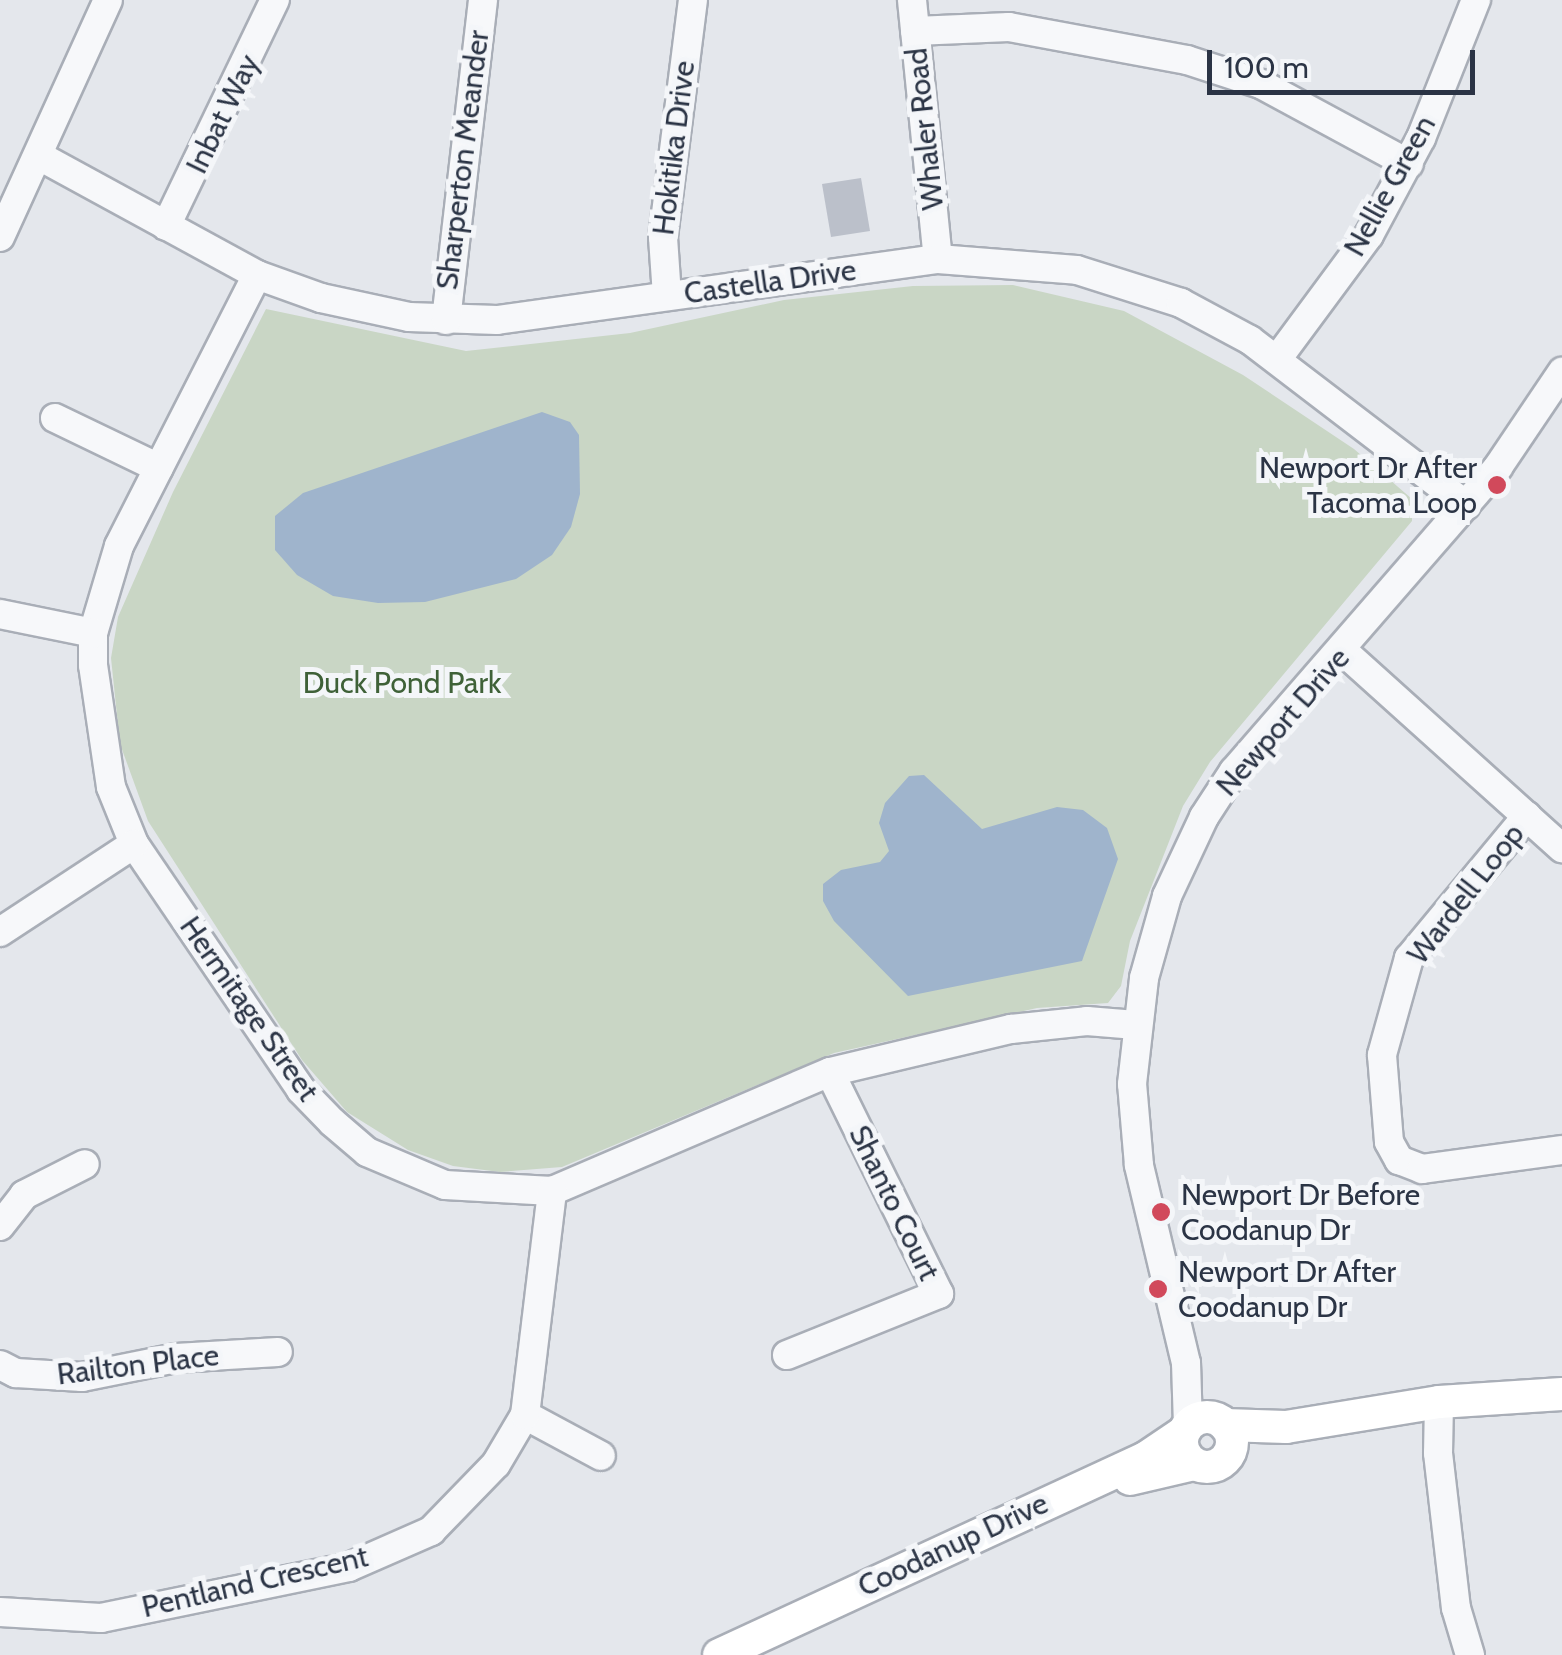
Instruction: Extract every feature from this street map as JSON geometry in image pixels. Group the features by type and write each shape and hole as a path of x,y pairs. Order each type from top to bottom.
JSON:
{"main road":[{"name":"Coodanup Drive","path":"719,1655 1208,1430 1438,1410 1562,1394"},
{"name":"Coodanup Drive","path":"1438,1410 1562,1407"},
{"name":"Coodanup Drive","path":"749,1655 1102,1490 1194,1464 1215,1466 1208,1430"}],"street":[{"path":"0,237 41,157 108,0"},
{"name":"Inbat Way","path":"166,226 246,71 274,0"},
{"name":"Sharperton Meander","path":"446,320 483,0"},
{"name":"Hokitika Drive","path":"667,296 662,237 693,0"},
{"name":"Whaler Road","path":"912,0 938,259"},
{"name":"Nellie Green","path":"1278,358 1370,235 1409,164 1476,0"},
{"path":"915,32 1009,26 1187,60 1261,84 1409,164"},
{"name":"Castella Drive","path":"41,157 257,275 376,312 446,320 497,320 938,259 1040,264 1130,284 1216,320 1278,358 1466,505"},
{"name":"Hermitage Street","path":"257,275 120,546 93,633 111,787 134,844 301,1090 344,1132 368,1152 445,1185 552,1191 830,1072 1011,1029 1087,1021 1136,1025"},
{"name":"Newport Drive","path":"1208,1430 1186,1364 1139,1165 1132,1084 1136,1025 1156,927 1204,818 1268,729 1343,651 1466,505 1562,372"},
{"path":"56,418 159,468"},
{"path":"0,614 93,633"},
{"name":"Wardell Loop","path":"1343,651 1562,848"},
{"name":"Wardell Loop","path":"1527,816 1409,958 1382,1055 1389,1142 1399,1160 1422,1168 1562,1150"},
{"path":"0,932 134,844"},
{"name":"Shanto Court","path":"787,1355 940,1294 830,1072"},
{"path":"0,1226 24,1195 85,1164"},
{"name":"Pentland Crescent","path":"0,1612 101,1618 349,1567 432,1531 496,1464 525,1415 552,1191"},
{"name":"Railton Place","path":"0,1365 16,1373 82,1377 176,1358 278,1352"},
{"path":"1438,1410 1456,1608 1470,1655"},
{"path":"525,1415 600,1456"}],"green space":[{"name":"Duck Pond Park","path":"1013,285 1124,311 1243,375 1354,449 1412,499 1412,521 1210,762 1183,806 1130,941 1121,986 1108,1003 1037,1008 834,1053 562,1167 500,1172 453,1166 408,1150 347,1112 302,1060 148,821 120,744 111,658 118,617 173,492 266,309 466,351 630,333 784,300 913,286"}],"water":[{"path":"542,412 570,422 579,435 580,494 571,527 552,555 516,579 425,602 378,603 333,596 297,575 275,550 275,516 303,493"},
{"path":"924,775 982,829 1057,807 1083,810 1107,828 1118,859 1082,961 908,996 834,921 823,901 823,884 841,870 880,862 889,851 879,823 885,803 909,776"}],"building":[{"path":"861,178 870,231 831,237 822,184"}],"place":[{"name":"Newport Dr After Tacoma Loop","path":"1497,485"},
{"name":"Newport Dr Before Coodanup Dr","path":"1161,1212"},
{"name":"Newport Dr After Coodanup Dr","path":"1158,1289"}]}
